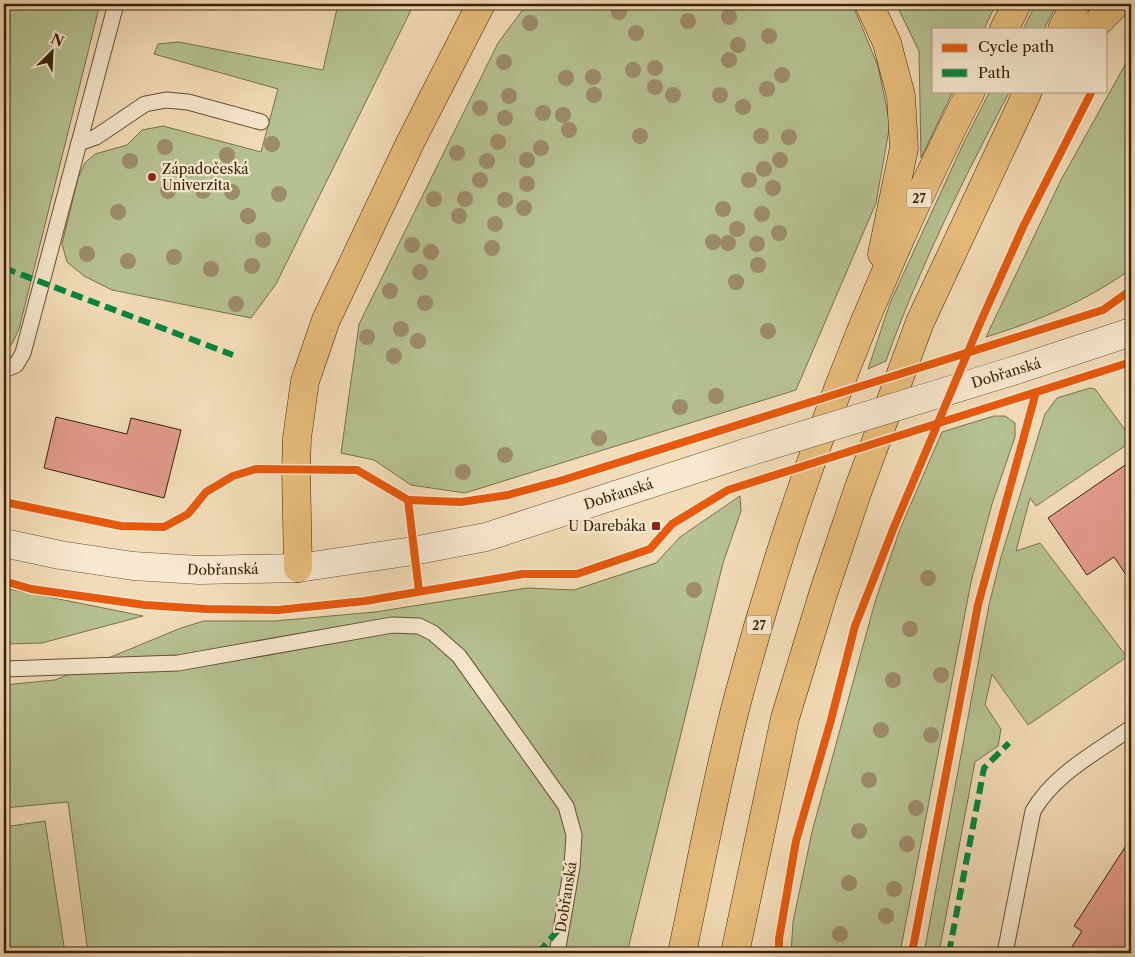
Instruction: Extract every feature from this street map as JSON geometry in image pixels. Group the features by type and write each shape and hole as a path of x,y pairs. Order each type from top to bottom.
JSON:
{"main road":[{"path":"298,568 297,438 305,381 326,320 410,141 481,4"},
{"path":"869,4 887,43 901,96 904,148 871,307"},
{"path":"1005,28 1017,4"},
{"path":"1063,28 1076,4"},
{"path":"1092,28 1116,4"},
{"name":"27","path":"682,953 738,700 772,580 804,482 871,307 940,152 970,92"},
{"path":"735,953 785,718 824,590 858,490 920,322 1028,92"},
{"path":"1009,130 1039,92"}],"street":[{"name":"Dobřanská","path":"4,544 133,566 199,570 298,568 413,551 486,536 1016,370 1131,332"}],"lane":[{"path":"4,370 16,365 23,353 116,4"},
{"path":"79,143 96,138 145,104 166,100 188,102 260,122"},
{"name":"Dobřanská","path":"4,669 178,663 392,625 419,626 433,633 459,656 566,806 574,835 572,867 558,953"},
{"path":"1005,953 1033,811 1041,797 1055,783 1131,728"}],"green space":[{"path":"4,4 100,4 19,329 12,344 4,349"},
{"path":"338,4 414,4 276,284 251,318 112,290 84,276 67,262 62,244 78,178 85,163 95,154 127,145 142,130 163,126 261,152 278,89 154,54 158,44 179,42 323,70"},
{"path":"527,4 851,4 878,66 890,124 876,203 796,390 465,493 411,485 374,460 341,453 359,324 498,43"},
{"path":"896,4 996,4 984,28 932,28 932,92 953,92 921,158 919,51"},
{"path":"1036,4 1057,4 1045,28 1024,28"},
{"path":"1131,54 1131,269 1097,291 1062,309 986,337 1061,180"},
{"path":"989,92 1009,92 943,224 913,292 886,361 868,369 890,303 964,142"},
{"path":"1090,388 1095,389 1131,438 1131,442 1036,506 1030,498 1016,551 1040,543 1127,657 1028,725 992,674 985,705 1001,729 998,746 975,762 939,953 924,953 989,605 1001,557 1045,414 1057,398"},
{"path":"994,416 1005,416 1015,423 1015,437 992,504 971,582 900,953 791,953 793,922 812,832 875,602 900,529 942,432"},
{"path":"740,496 741,511 723,563 627,953 88,953 68,802 4,808 4,685 55,680 181,628 204,621 275,621 375,612 527,588 574,590 656,563 680,537"},
{"path":"4,588 143,616 42,643 4,644"},
{"path":"45,821 65,953 4,953 4,827"}],"building":[{"path":"56,417 127,434 131,418 181,430 164,498 44,468"},
{"path":"1131,461 1131,582 1114,557 1087,575 1048,518"},
{"path":"1131,838 1131,953 1068,953 1082,931 1074,926"}],"marked path":[{"path":"4,268 233,355"},
{"path":"949,953 984,768 1009,743"},
{"path":"538,953 562,926"}],"cycle path":[{"path":"779,953 779,939 796,841 831,720 855,626 894,527 981,321 1023,227 1091,92"},
{"path":"419,591 408,500 461,502 508,495 563,480 1103,310 1131,290"},
{"path":"4,581 31,589 145,605 206,609 278,610 365,601 523,574 577,574 650,549 672,524 728,490 1131,362"},
{"path":"912,953 978,605 1036,392"},
{"path":"4,502 121,526 164,527 188,514 206,492 233,476 256,469 357,470 408,500"}],"place":[{"name":"Západočeská Univerzita","path":"152,177"},
{"name":"U Darebáka","path":"656,526"}]}
